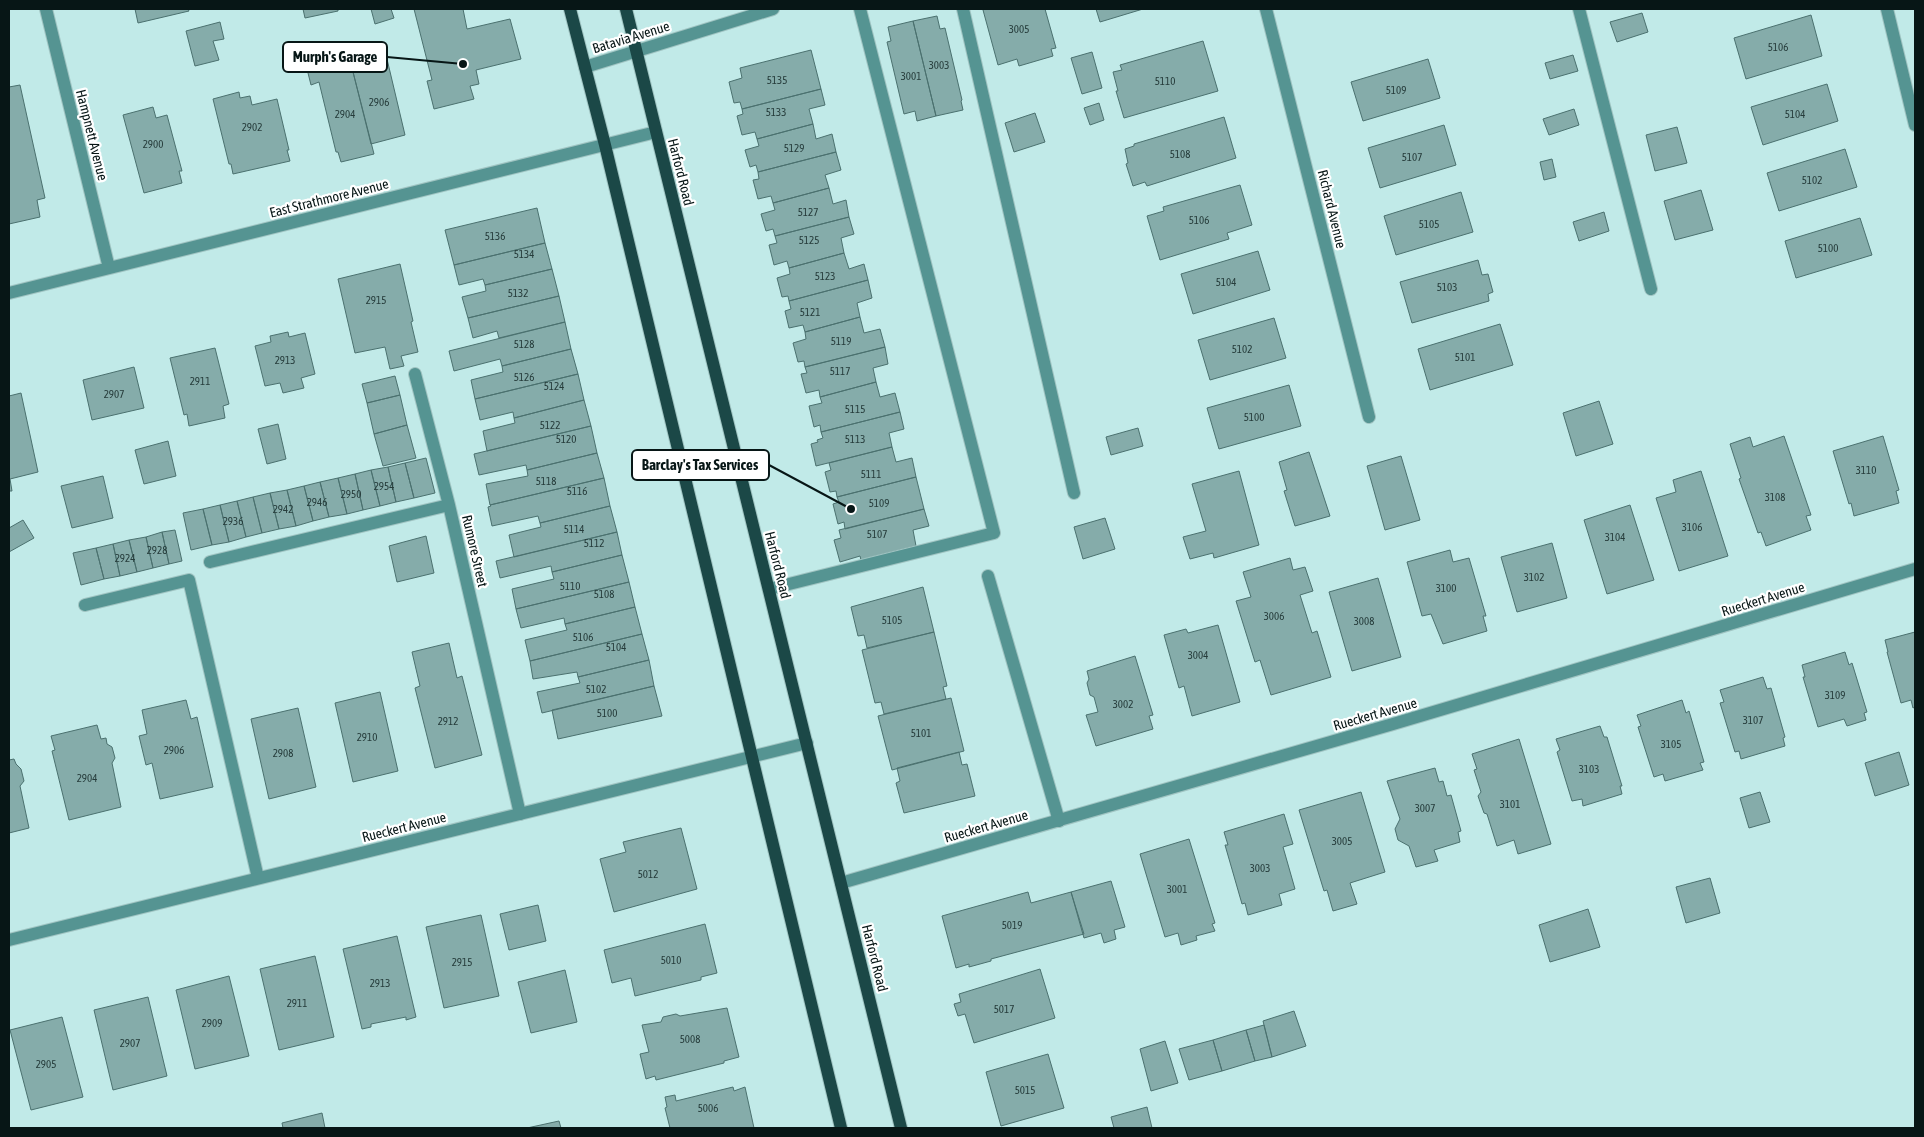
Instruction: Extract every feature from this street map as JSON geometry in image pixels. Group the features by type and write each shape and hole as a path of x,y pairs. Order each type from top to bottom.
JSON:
{"main road":[{"path":"570,9 605,145 841,1128"},
{"name":"Harford Road","path":"626,9 901,1128"}],"street":[{"name":"Hampnett Avenue","path":"46,9 109,268"},
{"name":"Batavia Avenue","path":"585,67 773,9"},
{"path":"769,589 994,533 860,9"},
{"path":"963,9 1074,493"},
{"name":"Richard Avenue","path":"1266,9 1368,417"},
{"path":"1579,9 1651,289"},
{"path":"1887,9 1915,125"},
{"name":"East Strathmore Avenue","path":"9,293 656,132"},
{"path":"415,374 449,505"},
{"name":"Rumore Street","path":"210,562 449,505 520,814"},
{"name":"Rueckert Avenue","path":"841,883 1393,724 1915,569"},
{"path":"988,576 1059,821"},
{"path":"85,606 189,580 258,878"},
{"name":"Rueckert Avenue","path":"9,940 807,743"}],"building":[{"path":"135,9 188,9 189,11 138,23"},
{"path":"303,9 338,9 338,11 305,18"},
{"path":"371,9 391,9 394,18 375,24"},
{"path":"414,9 463,9 467,29 510,19 521,59 476,70 479,84 470,86 474,99 434,109 427,81 432,80"},
{"path":"1045,9 1056,48 1051,49 1053,56 1019,66 1017,59 998,65 983,10"},
{"path":"1096,9 1143,9 1100,22"},
{"path":"1642,13 1648,32 1617,42 1610,22"},
{"path":"1811,15 1822,56 1746,79 1734,38"},
{"path":"937,16 940,29 945,28 963,110 936,116 913,21"},
{"path":"913,21 936,116 917,121 915,111 904,114 887,42 891,41 888,27"},
{"path":"220,22 224,39 213,41 219,60 195,66 186,31"},
{"path":"1203,41 1218,91 1124,118 1116,91 1118,91 1113,72 1122,70 1120,65"},
{"path":"330,46 336,71 352,68 374,154 341,162 338,152 336,152 319,82 311,85 303,53"},
{"path":"811,50 821,89 742,109 740,102 734,103 729,82 742,78 740,68"},
{"path":"1092,52 1102,88 1082,94 1071,58"},
{"path":"1573,55 1578,71 1550,79 1545,63"},
{"path":"387,59 405,135 371,144 352,68"},
{"path":"1428,59 1440,98 1363,121 1351,82"},
{"path":"1827,84 1838,121 1763,145 1751,107"},
{"path":"20,85 45,198 37,200 40,217 9,224 9,87"},
{"path":"821,89 825,105 809,109 813,124 757,139 755,132 742,135 737,116 743,114 742,109"},
{"path":"239,92 240,98 250,96 252,105 277,99 290,161 233,174 213,99"},
{"path":"1099,103 1104,120 1090,125 1084,108"},
{"path":"153,107 156,118 167,115 182,171 179,171 182,183 144,193 123,115"},
{"path":"1574,109 1579,125 1549,135 1543,119"},
{"path":"1035,113 1045,142 1014,152 1005,123"},
{"path":"1224,117 1236,158 1147,186 1145,182 1133,186 1126,164 1128,163 1125,149 1134,146 1134,144"},
{"path":"813,124 816,139 832,134 836,152 758,172 756,165 750,167 745,150 759,146 757,139"},
{"path":"1444,125 1456,165 1380,188 1368,148"},
{"path":"1677,127 1687,163 1655,171 1646,135"},
{"path":"1845,149 1857,187 1779,211 1767,173"},
{"path":"836,152 841,170 825,175 829,188 773,203 771,196 758,199 753,180 759,179 758,172"},
{"path":"1552,159 1556,177 1544,180 1540,162"},
{"path":"1240,185 1252,225 1227,233 1229,239 1160,260 1147,216 1164,211 1163,207"},
{"path":"829,188 833,204 846,200 849,217 775,236 773,229 766,231 761,214 775,210 773,203"},
{"path":"1701,190 1713,230 1675,240 1664,201"},
{"path":"1461,192 1473,232 1396,255 1384,216"},
{"path":"537,208 545,243 454,265 445,230"},
{"path":"1604,212 1609,231 1579,241 1573,222"},
{"path":"849,217 854,234 841,238 844,253 789,268 787,261 774,265 769,245 777,243 775,236"},
{"path":"1860,218 1872,255 1796,278 1785,241"},
{"path":"545,243 552,269 485,285 483,279 459,285 454,265"},
{"path":"1258,251 1270,290 1193,314 1181,274"},
{"path":"844,253 849,269 864,264 868,280 789,301 788,296 782,297 777,278 790,274 789,268"},
{"path":"1478,260 1482,275 1488,274 1493,292 1488,294 1489,301 1412,323 1400,282"},
{"path":"400,264 418,352 401,356 404,366 390,369 385,347 355,353 338,279"},
{"path":"552,269 559,296 468,318 462,297 486,291 485,285"},
{"path":"868,280 872,298 857,303 860,317 805,332 803,325 789,328 785,311 791,309 789,301"},
{"path":"559,296 565,322 499,338 497,331 473,338 468,318"},
{"path":"860,317 864,333 880,329 885,347 805,367 804,361 798,362 793,343 806,339 805,332"},
{"path":"1274,318 1286,358 1210,380 1198,340"},
{"path":"565,322 571,349 502,366 500,359 454,371 449,351"},
{"path":"1500,324 1513,365 1430,390 1418,349"},
{"path":"288,332 289,337 305,333 315,374 301,378 304,388 283,393 280,383 265,386 255,346 271,342 270,336"},
{"path":"885,347 888,364 873,368 876,382 820,397 819,390 806,393 801,374 807,373 805,367"},
{"path":"215,348 229,404 223,406 225,418 189,426 187,414 184,415 170,358"},
{"path":"571,349 578,374 475,399 471,380 503,372 502,366"},
{"path":"134,367 144,408 92,420 83,380"},
{"path":"578,374 584,400 514,418 513,412 480,420 475,399"},
{"path":"395,376 400,395 367,403 362,384"},
{"path":"876,382 880,397 895,393 900,412 821,432 820,425 814,427 809,406 822,403 820,397"},
{"path":"1289,385 1301,426 1219,449 1207,408"},
{"path":"21,393 38,472 10,479 12,491 9,491 9,396"},
{"path":"400,395 407,425 374,434 367,403"},
{"path":"584,400 591,426 487,451 483,431 515,423 514,418"},
{"path":"1599,401 1613,444 1576,456 1563,413"},
{"path":"900,412 904,429 889,433 892,447 816,466 811,444 823,438 821,432"},
{"path":"278,424 286,459 267,464 258,429"},
{"path":"407,425 416,458 383,466 374,434"},
{"path":"591,426 597,453 527,470 526,465 479,475 474,454"},
{"path":"1138,428 1143,446 1111,455 1106,437"},
{"path":"1784,436 1811,515 1806,516 1811,530 1766,546 1761,532 1758,533 1739,479 1741,478 1730,444 1750,437 1753,447"},
{"path":"1883,436 1899,490 1896,491 1899,503 1854,516 1833,451"},
{"path":"168,441 176,476 144,484 135,450"},
{"path":"892,447 896,462 912,458 916,477 837,497 836,491 830,492 825,472 831,470 829,463"},
{"path":"1309,452 1330,516 1295,526 1284,491 1287,490 1279,462"},
{"path":"597,453 604,478 490,505 486,484 528,476 527,470"},
{"path":"1401,456 1420,520 1385,530 1367,466"},
{"path":"426,458 435,493 414,498 405,463"},
{"path":"405,463 414,498 396,502 388,467"},
{"path":"388,467 396,502 380,506 371,470"},
{"path":"371,470 380,506 363,510 355,474"},
{"path":"1239,471 1259,545 1214,558 1213,553 1190,559 1183,537 1206,531 1192,484"},
{"path":"1701,471 1728,556 1679,571 1656,498 1676,492 1673,480"},
{"path":"355,474 363,510 347,514 338,478"},
{"path":"103,476 113,518 72,528 61,486"},
{"path":"916,477 924,509 845,529 844,522 838,524 833,504 839,502 837,497"},
{"path":"338,478 347,514 329,517 320,482"},
{"path":"604,478 610,506 540,523 538,516 492,526 488,507 490,505"},
{"path":"320,482 329,517 313,521 304,486"},
{"path":"304,486 313,521 296,526 287,490"},
{"path":"287,490 296,526 279,529 270,493"},
{"path":"270,493 279,529 262,533 253,497"},
{"path":"253,497 262,533 246,537 237,501"},
{"path":"237,501 246,537 229,542 220,505"},
{"path":"220,505 229,542 212,545 203,509"},
{"path":"1630,505 1654,580 1607,594 1584,520"},
{"path":"610,506 617,532 514,557 509,535 541,527 540,523"},
{"path":"203,509 212,545 191,550 183,513"},
{"path":"924,509 929,526 913,530 916,546 861,560 860,556 840,562 834,540 841,538 839,530"},
{"path":"1105,518 1115,549 1083,559 1074,527"},
{"path":"23,520 34,538 9,552 9,528"},
{"path":"175,530 182,561 169,564 162,532"},
{"path":"162,532 169,564 153,568 146,537"},
{"path":"617,532 622,555 552,572 551,566 500,578 496,561"},
{"path":"426,536 434,573 397,582 389,546"},
{"path":"146,537 153,568 137,572 129,540"},
{"path":"129,540 137,572 120,576 113,544"},
{"path":"1552,543 1567,598 1517,612 1501,557"},
{"path":"113,544 120,576 104,579 96,548"},
{"path":"96,548 104,579 81,585 73,553"},
{"path":"1450,550 1453,562 1469,558 1486,616 1483,616 1487,631 1443,644 1431,614 1422,616 1407,562"},
{"path":"622,555 629,582 516,609 512,589 554,579 552,572"},
{"path":"1290,558 1293,570 1305,567 1313,591 1300,595 1312,633 1317,631 1331,677 1271,695 1260,660 1255,662 1236,601 1251,597 1243,572"},
{"path":"1378,578 1401,657 1352,671 1329,592"},
{"path":"629,582 635,607 565,624 564,618 521,628 516,609"},
{"path":"923,587 934,632 867,648 864,635 858,636 851,607"},
{"path":"635,607 642,634 530,661 525,640 567,630 565,624"},
{"path":"1218,625 1240,702 1192,716 1184,686 1179,688 1164,635 1186,629 1188,633"},
{"path":"934,632 947,686 943,687 946,699 884,714 881,702 875,703 862,650"},
{"path":"1915,632 1915,707 1913,708 1911,700 1901,703 1885,640"},
{"path":"642,634 649,660 578,677 577,672 533,679 530,661"},
{"path":"449,643 457,678 462,676 482,755 435,768 415,688 420,686 412,652"},
{"path":"1845,652 1849,665 1852,663 1867,712 1864,713 1866,720 1847,726 1844,719 1818,727 1803,677 1805,677 1802,665"},
{"path":"1135,656 1153,715 1149,716 1153,729 1096,746 1086,715 1098,712 1094,697 1090,695 1087,671"},
{"path":"649,660 654,686 542,713 537,692 580,683 578,677"},
{"path":"1763,677 1767,689 1771,688 1785,737 1783,738 1785,746 1741,759 1739,751 1735,752 1720,703 1724,702 1720,690"},
{"path":"654,686 662,716 558,739 552,710"},
{"path":"380,692 398,771 353,782 335,703"},
{"path":"951,698 964,751 892,770 878,716"},
{"path":"186,700 191,719 197,717 213,787 160,799 152,763 146,765 139,736 147,734 142,710"},
{"path":"1682,700 1686,713 1689,711 1704,762 1700,763 1703,770 1665,781 1663,774 1654,777 1638,727 1641,726 1637,715"},
{"path":"298,708 316,787 269,799 251,719"},
{"path":"97,725 101,739 106,738 107,744 112,747 115,758 112,763 121,807 69,820 52,751 55,750 51,736"},
{"path":"1600,726 1604,737 1607,737 1622,786 1620,786 1622,794 1583,806 1582,799 1572,801 1557,752 1560,750 1556,739"},
{"path":"1519,739 1551,844 1518,854 1514,840 1497,846 1487,814 1484,813 1478,796 1481,792 1474,770 1477,769 1472,754"},
{"path":"959,752 962,765 967,764 975,796 904,813 896,783 900,781 897,768"},
{"path":"1899,752 1909,785 1875,796 1865,763"},
{"path":"14,759 21,769 24,781 20,786 29,828 9,833 9,760"},
{"path":"1435,768 1439,782 1443,781 1447,796 1451,795 1461,831 1458,832 1460,842 1434,850 1438,861 1416,867 1409,846 1398,840 1395,829 1400,819 1387,781"},
{"path":"1361,792 1385,872 1350,883 1357,904 1333,911 1327,890 1324,891 1299,810"},
{"path":"1760,792 1770,822 1749,828 1740,798"},
{"path":"1284,814 1293,844 1283,847 1295,889 1279,894 1282,905 1248,915 1245,903 1242,904 1225,845 1228,845 1224,832"},
{"path":"681,828 697,889 614,912 600,859 626,852 623,842"},
{"path":"1189,839 1215,923 1212,924 1215,931 1196,936 1197,940 1181,945 1178,933 1165,937 1140,854"},
{"path":"1710,878 1720,913 1686,923 1676,887"},
{"path":"1111,881 1125,927 1114,930 1116,939 1104,943 1101,933 1084,938 1071,892"},
{"path":"1028,892 1031,903 1071,892 1084,934 991,959 991,961 969,967 969,964 956,968 942,916"},
{"path":"538,905 546,941 509,950 500,914"},
{"path":"1588,909 1600,947 1550,962 1539,925"},
{"path":"481,915 499,996 444,1008 426,927"},
{"path":"705,924 717,973 701,977 701,980 635,996 631,978 612,983 604,950"},
{"path":"397,936 416,1017 406,1020 406,1017 371,1024 371,1027 362,1029 343,949"},
{"path":"315,956 334,1037 279,1050 260,969"},
{"path":"1040,969 1055,1018 974,1043 965,1014 958,1016 954,1004 961,1002 959,994"},
{"path":"565,970 577,1022 531,1033 518,982"},
{"path":"229,976 249,1056 195,1069 176,990"},
{"path":"148,997 167,1076 113,1090 94,1010"},
{"path":"727,1008 739,1057 724,1061 724,1063 656,1080 655,1076 646,1079 640,1054 649,1052 642,1025 661,1022 663,1017 676,1014 680,1016"},
{"path":"1294,1011 1306,1046 1272,1057 1263,1021"},
{"path":"62,1017 83,1097 31,1110 10,1030"},
{"path":"1264,1025 1272,1057 1255,1061 1246,1030"},
{"path":"1246,1030 1255,1061 1222,1071 1213,1040"},
{"path":"1213,1040 1222,1071 1189,1080 1179,1049"},
{"path":"1165,1041 1178,1083 1151,1091 1140,1049"},
{"path":"1048,1054 1064,1108 1001,1126 986,1072"},
{"path":"733,1087 734,1091 745,1087 754,1128 670,1128 665,1108 667,1107 665,1097 675,1095 676,1101"},
{"path":"1147,1107 1152,1128 1114,1128 1111,1117"},
{"path":"322,1113 325,1128 283,1128 282,1123"},
{"path":"559,1121 561,1128 527,1128"}],"place":[{"name":"Murph's Garage","path":"463,64"},
{"name":"Barclay's Tax Services","path":"851,509"}]}
